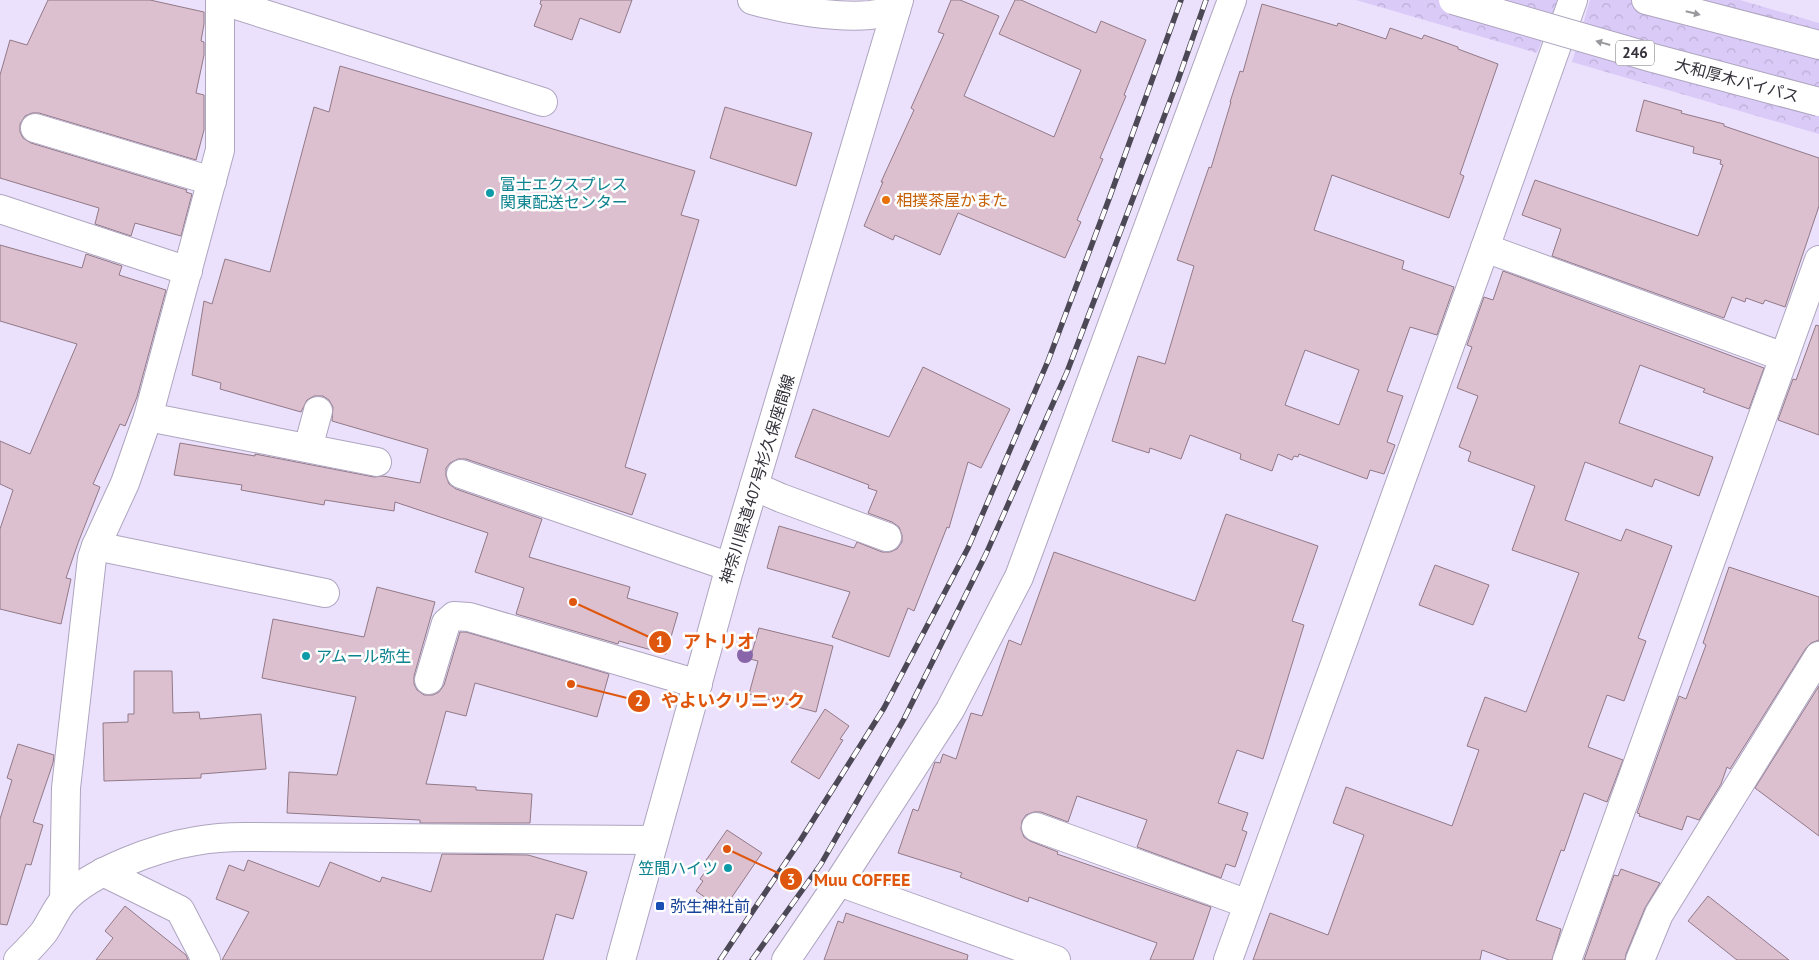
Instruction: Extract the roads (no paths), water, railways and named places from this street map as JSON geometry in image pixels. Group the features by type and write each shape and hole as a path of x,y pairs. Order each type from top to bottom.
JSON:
{"main road":[{"path":"64,900 66,788 92,558 125,483 148,417 220,150 220,0 543,102"},
{"path":"752,0 774,6 821,14 869,15 898,5"},
{"path":"786,960 839,882 950,710 1019,577 1232,0"},
{"name":"大和厚木バイパス","path":"1453,0 1653,58 1819,102"},
{"path":"1228,960 1573,0"},
{"path":"1646,0 1819,45"},
{"name":"神奈川県道407号杉久保座間線","path":"621,960 730,567 898,5"},
{"path":"35,128 212,181"},
{"path":"0,209 188,271"},
{"path":"1485,248 1784,357"},
{"path":"1567,960 1819,260"},
{"path":"308,448 318,410"},
{"path":"148,417 376,462"},
{"path":"461,474 730,567"},
{"path":"754,486 781,498 887,537"},
{"path":"96,546 326,593"},
{"path":"429,680 446,623 454,616 469,617 698,684"},
{"path":"1640,960 1659,914 1819,656"},
{"path":"1036,827 1248,904"},
{"path":"18,960 43,933 64,900 103,872 170,847 195,841 221,837 654,840"},
{"path":"103,872 180,910 206,960"},
{"path":"839,882 1056,960"}],"railway":[{"path":"720,960 800,841 884,708 968,548 1048,361 1181,0"},
{"path":"752,960 821,864 904,719 986,554 1067,372 1178,80 1206,0"}],"place":[{"name":"富士エクスプレス 関東配送センター","path":"490,193"},
{"name":"相撲茶屋かまた","path":"886,200"},
{"name":"アトリオ","path":"573,602"},
{"name":"アムール弥生","path":"306,656"},
{"name":"やよいクリニック","path":"571,684"},
{"name":"Muu COFFEE","path":"727,849"},
{"name":"笠間ハイツ","path":"728,868"},
{"name":"弥生神社前","path":"660,906"}]}
